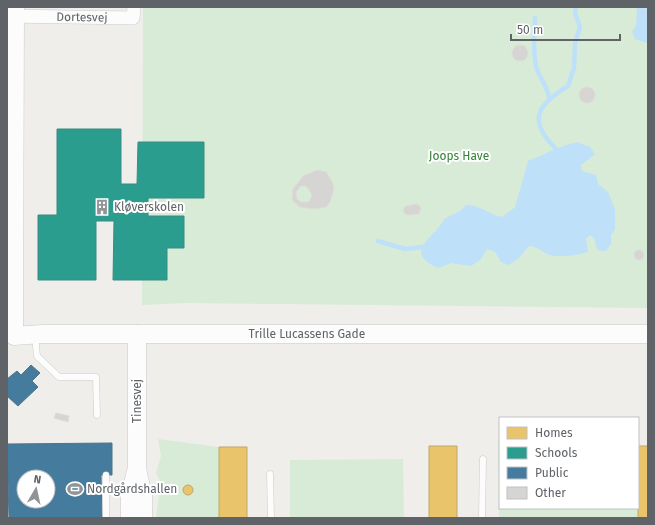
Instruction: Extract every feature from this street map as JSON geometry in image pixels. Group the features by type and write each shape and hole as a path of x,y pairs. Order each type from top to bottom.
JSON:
{"street":[{"name":"Dortesvej","path":"12,13 134,12"},
{"path":"10,335 12,13"},
{"name":"Tinesvej","path":"137,334 137,469 143,496 142,518"},
{"name":"Trille Lucassens Gade","path":"10,335 648,334"},
{"name":"Tinesvej","path":"130,518 130,496 137,469"}],"lane":[{"path":"35,334 37,356 59,377 96,377 97,415"},
{"path":"482,518 483,459"},
{"path":"270,474 271,518"},
{"path":"106,475 106,518"}],"green space":[{"name":"Joops Have","path":"143,7 648,7 648,308 186,303 142,305"},
{"path":"158,439 219,447 219,518 156,518 159,496 157,492 161,483 156,473 161,456"},
{"path":"498,440 499,509 637,509 637,518 499,518"},
{"path":"403,459 404,518 290,518 290,460"}],"water":[{"path":"637,7 648,9 647,43 635,39 632,32 636,25"},
{"path":"577,142 590,147 595,154 581,165 582,171 596,175 598,184 608,192 615,209 615,229 611,235 611,244 606,251 597,250 594,238 590,235 586,239 588,252 569,256 554,256 529,246 518,259 509,265 501,262 495,252 487,249 481,259 471,266 451,263 438,268 427,262 422,256 421,250 424,244 440,226 444,219 460,211 466,205 475,206 502,217 515,207 528,161 558,148"}],"building: Homes":[{"path":"429,446 457,446 457,518 429,518"},
{"path":"639,446 648,446 648,518 638,518"},
{"path":"219,447 247,447 247,518 219,518"},
{"path":"186,485 190,485 193,490 190,495 186,495 183,492 183,488"}],"building: Schools":[{"name":"Kløverskolen","path":"57,129 121,129 121,184 137,184 138,142 204,142 204,198 148,198 148,216 184,216 184,248 167,248 167,280 113,280 114,221 96,221 96,280 38,280 38,215 57,215"}],"building: Public":[{"path":"31,365 40,373 32,381 38,387 18,406 7,396 7,379 17,371 21,375"},
{"name":"Nordgårdshallen","path":"112,443 112,475 101,475 102,518 9,518 7,444"}],"building: Other":[{"path":"517,45 523,45 528,50 526,59 523,61 517,61 512,56 512,50"},
{"path":"584,87 590,87 595,92 593,101 590,103 584,103 579,98 579,92"},
{"path":"317,170 326,172 332,181 334,189 330,202 326,207 315,209 300,207 292,200 293,189 303,176","holes":["301,186 306,186 312,195 308,202 301,202 297,199 296,192"]},
{"path":"416,204 420,206 421,209 419,214 408,215 404,213 403,209 406,206"},
{"path":"637,250 641,250 643,251 643,259 637,260 634,257 634,253"},
{"path":"56,413 69,416 68,422 54,418"}],"waterway":[{"path":"556,149 541,130 539,121 543,107 557,93 568,86 574,68 575,43 580,27 575,13 576,7"},
{"path":"535,18 534,48 536,66 549,98"},
{"path":"378,241 405,249 423,247"}],"place":[{"name":"Kløverskolen","path":"102,207"},
{"name":"Nordgårdshallen","path":"75,489"}]}
